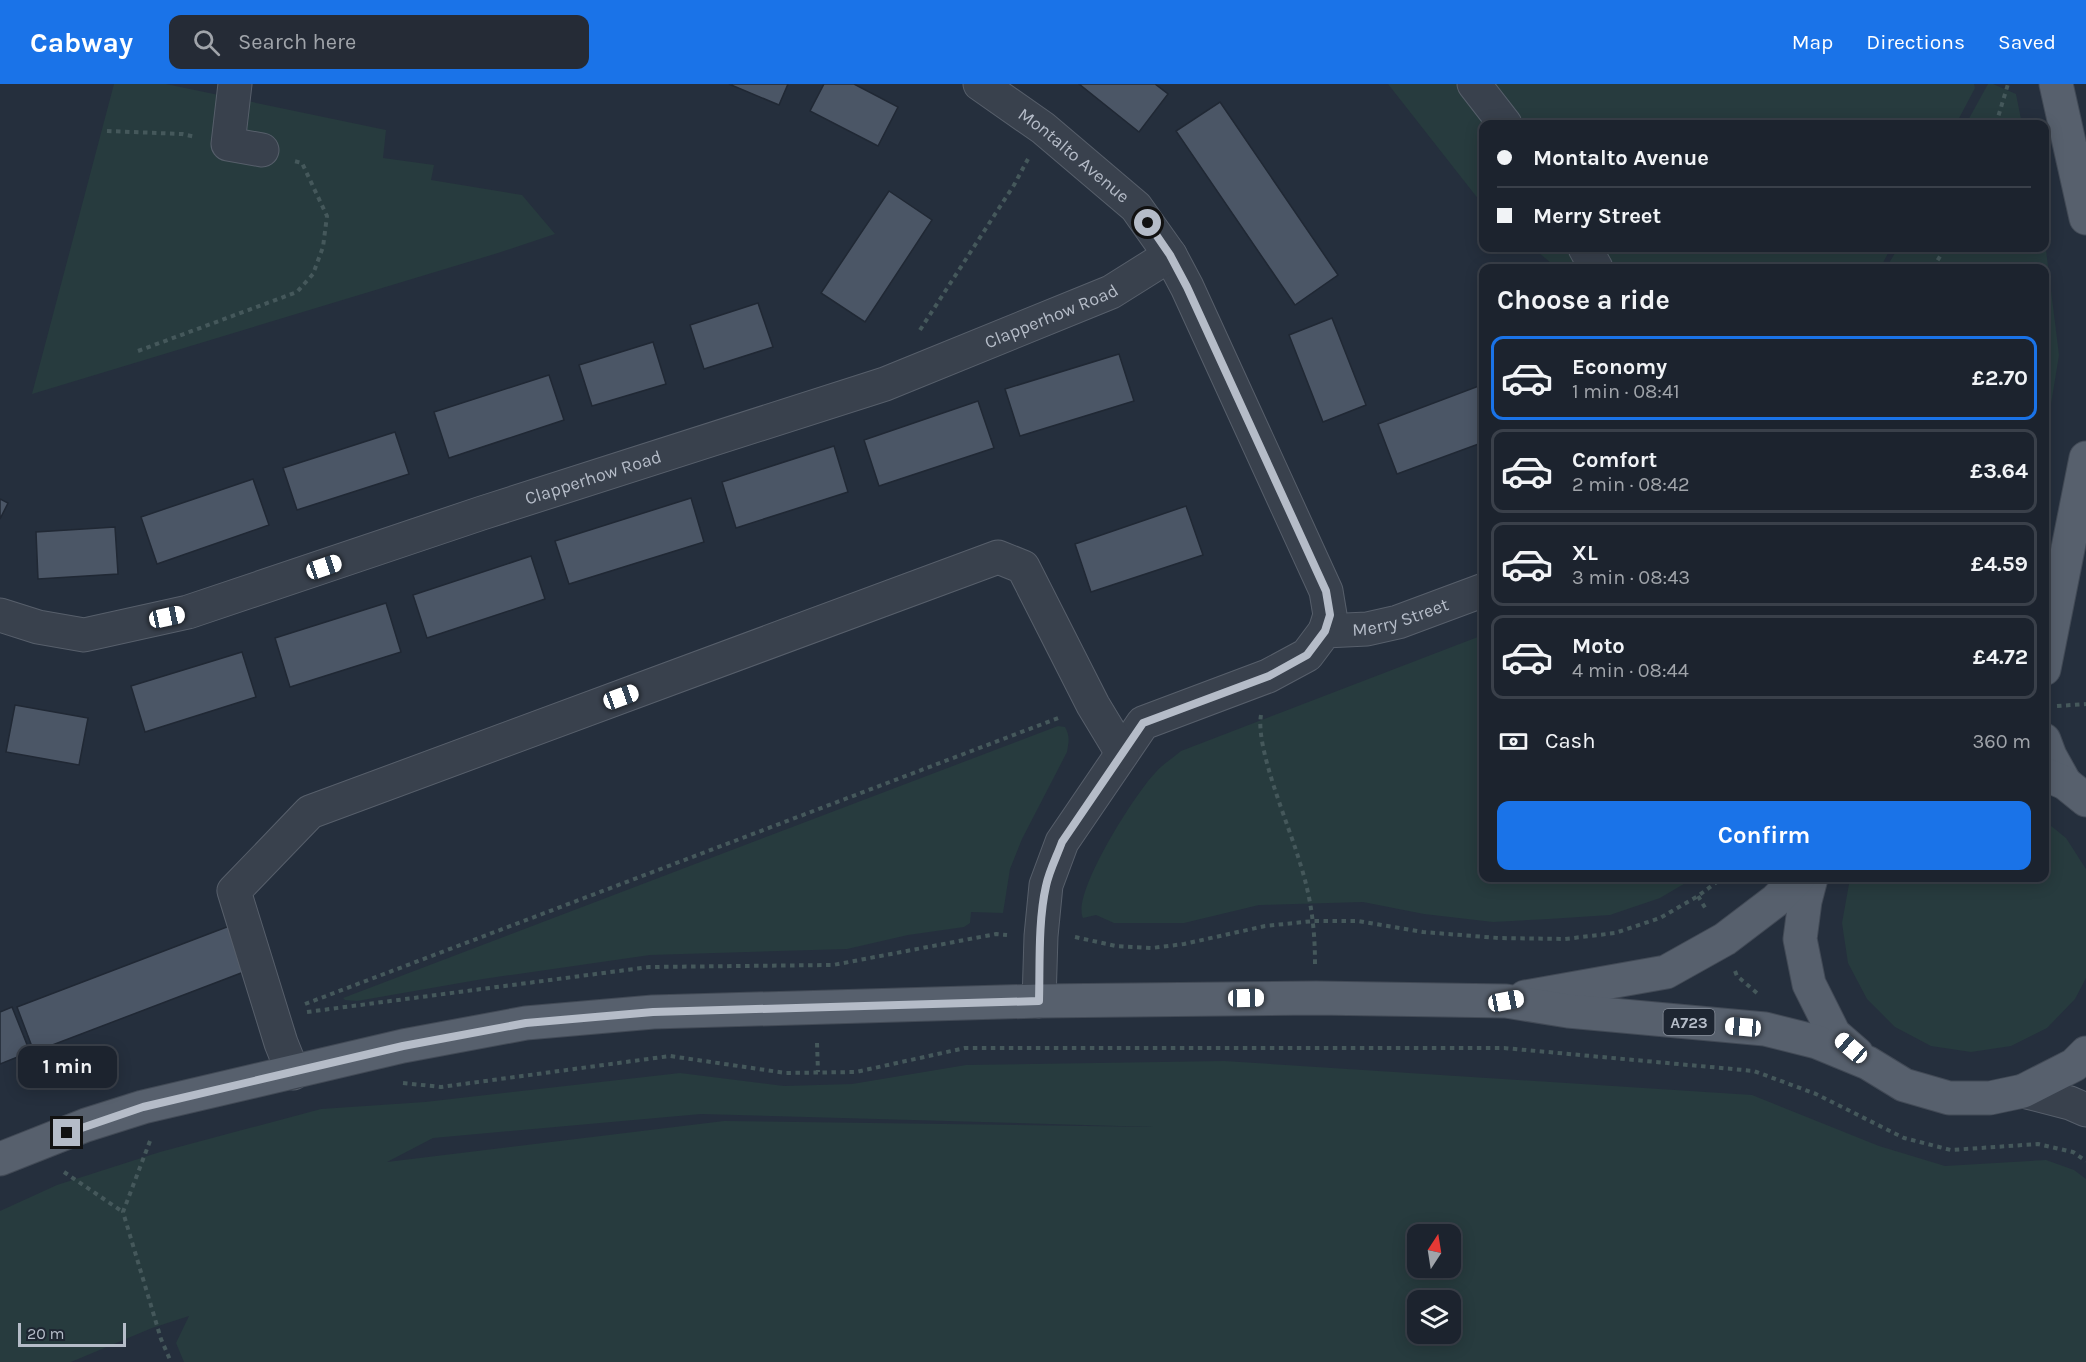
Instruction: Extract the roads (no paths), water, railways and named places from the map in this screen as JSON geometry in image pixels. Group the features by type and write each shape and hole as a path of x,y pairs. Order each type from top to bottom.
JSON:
{"main road":[{"path":"2056,84 2086,218"},
{"path":"2049,643 2086,458"},
{"path":"2049,570 2072,526"},
{"path":"2049,753 2065,786"},
{"name":"A723","path":"1506,1001 1666,972 1725,939 1775,901 1794,882"},
{"name":"A723","path":"1810,882 1800,939 1809,984 1834,1034 1868,1063 1904,1085 1950,1098 1990,1098 2023,1091 2074,1065 2086,1053"},
{"name":"A723","path":"14,1154 86,1125 165,1102 403,1046 526,1023 653,1012 1039,1001 1316,998 1506,1001 1568,1011 1765,1029 1817,1042 1868,1063"}],"street":[{"path":"235,84 228,144 262,150"},
{"name":"Montalto Avenue","path":"980,84 1043,128 1136,207 1170,255 1192,298 1326,591 1330,615 1325,631"},
{"path":"1474,84 1502,120"},
{"name":"Clapperhow Road","path":"0,615 38,627 84,635 188,612 482,513 885,384 1111,292 1170,255"},
{"path":"293,1073 234,891 310,812 998,557 1023,567 1093,705 1122,753"},
{"name":"Merry Street","path":"1325,631 1366,629 1398,622 1479,592"},
{"path":"1039,1001 1041,936 1046,885 1062,842 1143,723 1269,676 1307,655 1325,631"},
{"path":"2023,1091 2070,1103 2086,1110"}]}
